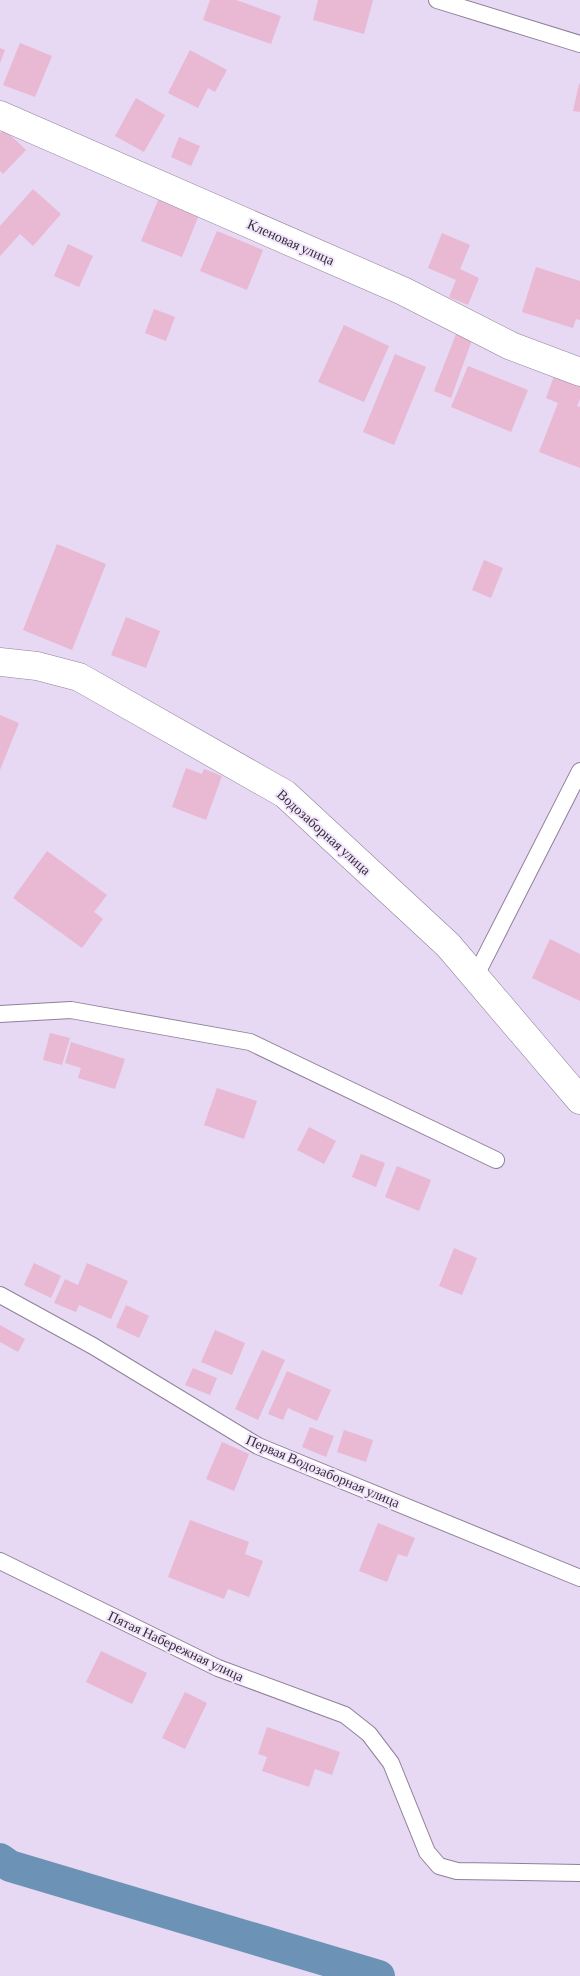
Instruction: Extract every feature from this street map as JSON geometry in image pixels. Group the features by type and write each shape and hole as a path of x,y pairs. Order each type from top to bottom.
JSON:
{"street":[{"name":"Кленовая улица","path":"0,115 403,291 511,346 580,372"},
{"name":"Водозаборная улица","path":"0,662 37,666 79,678 285,794 448,945 580,1100"}],"lane":[{"path":"437,0 580,44"},
{"path":"475,977 580,771"},
{"path":"0,1014 71,1010 250,1042 496,1160"},
{"name":"Первая Водозаборная улица","path":"0,1295 93,1346 258,1446 580,1578"},
{"name":"Пятая Набережная улица","path":"0,1561 218,1668 345,1715 369,1734 391,1763 427,1852 440,1866 457,1872 580,1874"}],"building":[{"path":"210,0 236,0 281,16 271,44 203,20"},
{"path":"318,0 373,0 364,34 313,20"},
{"path":"20,43 52,56 35,97 3,85"},
{"path":"0,48 5,50 0,63"},
{"path":"190,50 227,70 215,92 208,88 198,108 168,93"},
{"path":"580,84 580,112 573,111"},
{"path":"136,98 165,115 144,152 115,136"},
{"path":"4,129 26,150 3,174 0,171 0,133"},
{"path":"179,137 200,146 191,166 171,157"},
{"path":"33,189 61,214 33,246 20,234 0,256 0,226"},
{"path":"159,198 199,215 182,257 141,241"},
{"path":"217,231 263,250 247,290 200,271"},
{"path":"442,233 470,245 460,269 479,278 468,305 449,297 456,280 428,268"},
{"path":"68,244 93,256 79,287 54,276"},
{"path":"536,267 580,281 580,320 576,319 573,328 522,312"},
{"path":"154,309 175,317 166,341 145,333"},
{"path":"344,325 389,346 364,402 318,382"},
{"path":"456,334 472,340 451,398 434,391"},
{"path":"395,354 426,367 394,445 363,432"},
{"path":"468,366 528,390 511,432 451,407"},
{"path":"554,376 580,386 580,399 577,406 580,407 580,468 539,452 558,403 546,398"},
{"path":"57,544 106,564 72,650 23,630"},
{"path":"484,560 503,568 491,598 472,590"},
{"path":"126,617 160,631 146,668 111,655"},
{"path":"0,715 19,723 0,770"},
{"path":"186,768 202,774 204,769 222,776 206,820 172,807"},
{"path":"47,851 107,895 94,912 103,919 82,948 13,898"},
{"path":"550,939 580,954 580,1001 532,978"},
{"path":"50,1033 70,1038 62,1065 43,1060"},
{"path":"71,1042 125,1059 115,1089 78,1078 81,1068 65,1063"},
{"path":"217,1088 257,1101 244,1139 204,1125"},
{"path":"309,1127 336,1141 324,1164 297,1150"},
{"path":"361,1154 385,1163 376,1187 352,1177"},
{"path":"397,1166 431,1180 419,1211 385,1197"},
{"path":"454,1248 477,1258 462,1295 439,1286"},
{"path":"34,1263 61,1276 51,1298 24,1285"},
{"path":"87,1263 128,1281 111,1319 79,1305 76,1312 54,1303 65,1279 78,1285"},
{"path":"126,1305 149,1316 139,1338 116,1327"},
{"path":"0,1325 25,1339 18,1352 0,1342"},
{"path":"215,1330 245,1343 232,1375 201,1362"},
{"path":"262,1350 285,1360 258,1420 235,1409"},
{"path":"193,1368 217,1378 210,1395 185,1385"},
{"path":"287,1371 331,1390 317,1421 288,1408 283,1420 268,1414"},
{"path":"310,1427 334,1436 326,1457 302,1447"},
{"path":"344,1430 373,1440 366,1462 337,1452"},
{"path":"222,1442 249,1454 234,1491 206,1479"},
{"path":"190,1520 249,1542 245,1554 263,1561 249,1597 228,1589 224,1599 168,1577"},
{"path":"378,1523 415,1538 407,1557 398,1554 387,1582 359,1571"},
{"path":"101,1651 147,1673 132,1704 86,1682"},
{"path":"185,1692 207,1703 185,1749 162,1738"},
{"path":"267,1727 340,1752 332,1775 315,1769 309,1787 262,1771 267,1757 258,1754"}],"waterway":[{"path":"0,1859 10,1866 379,1976"}]}
